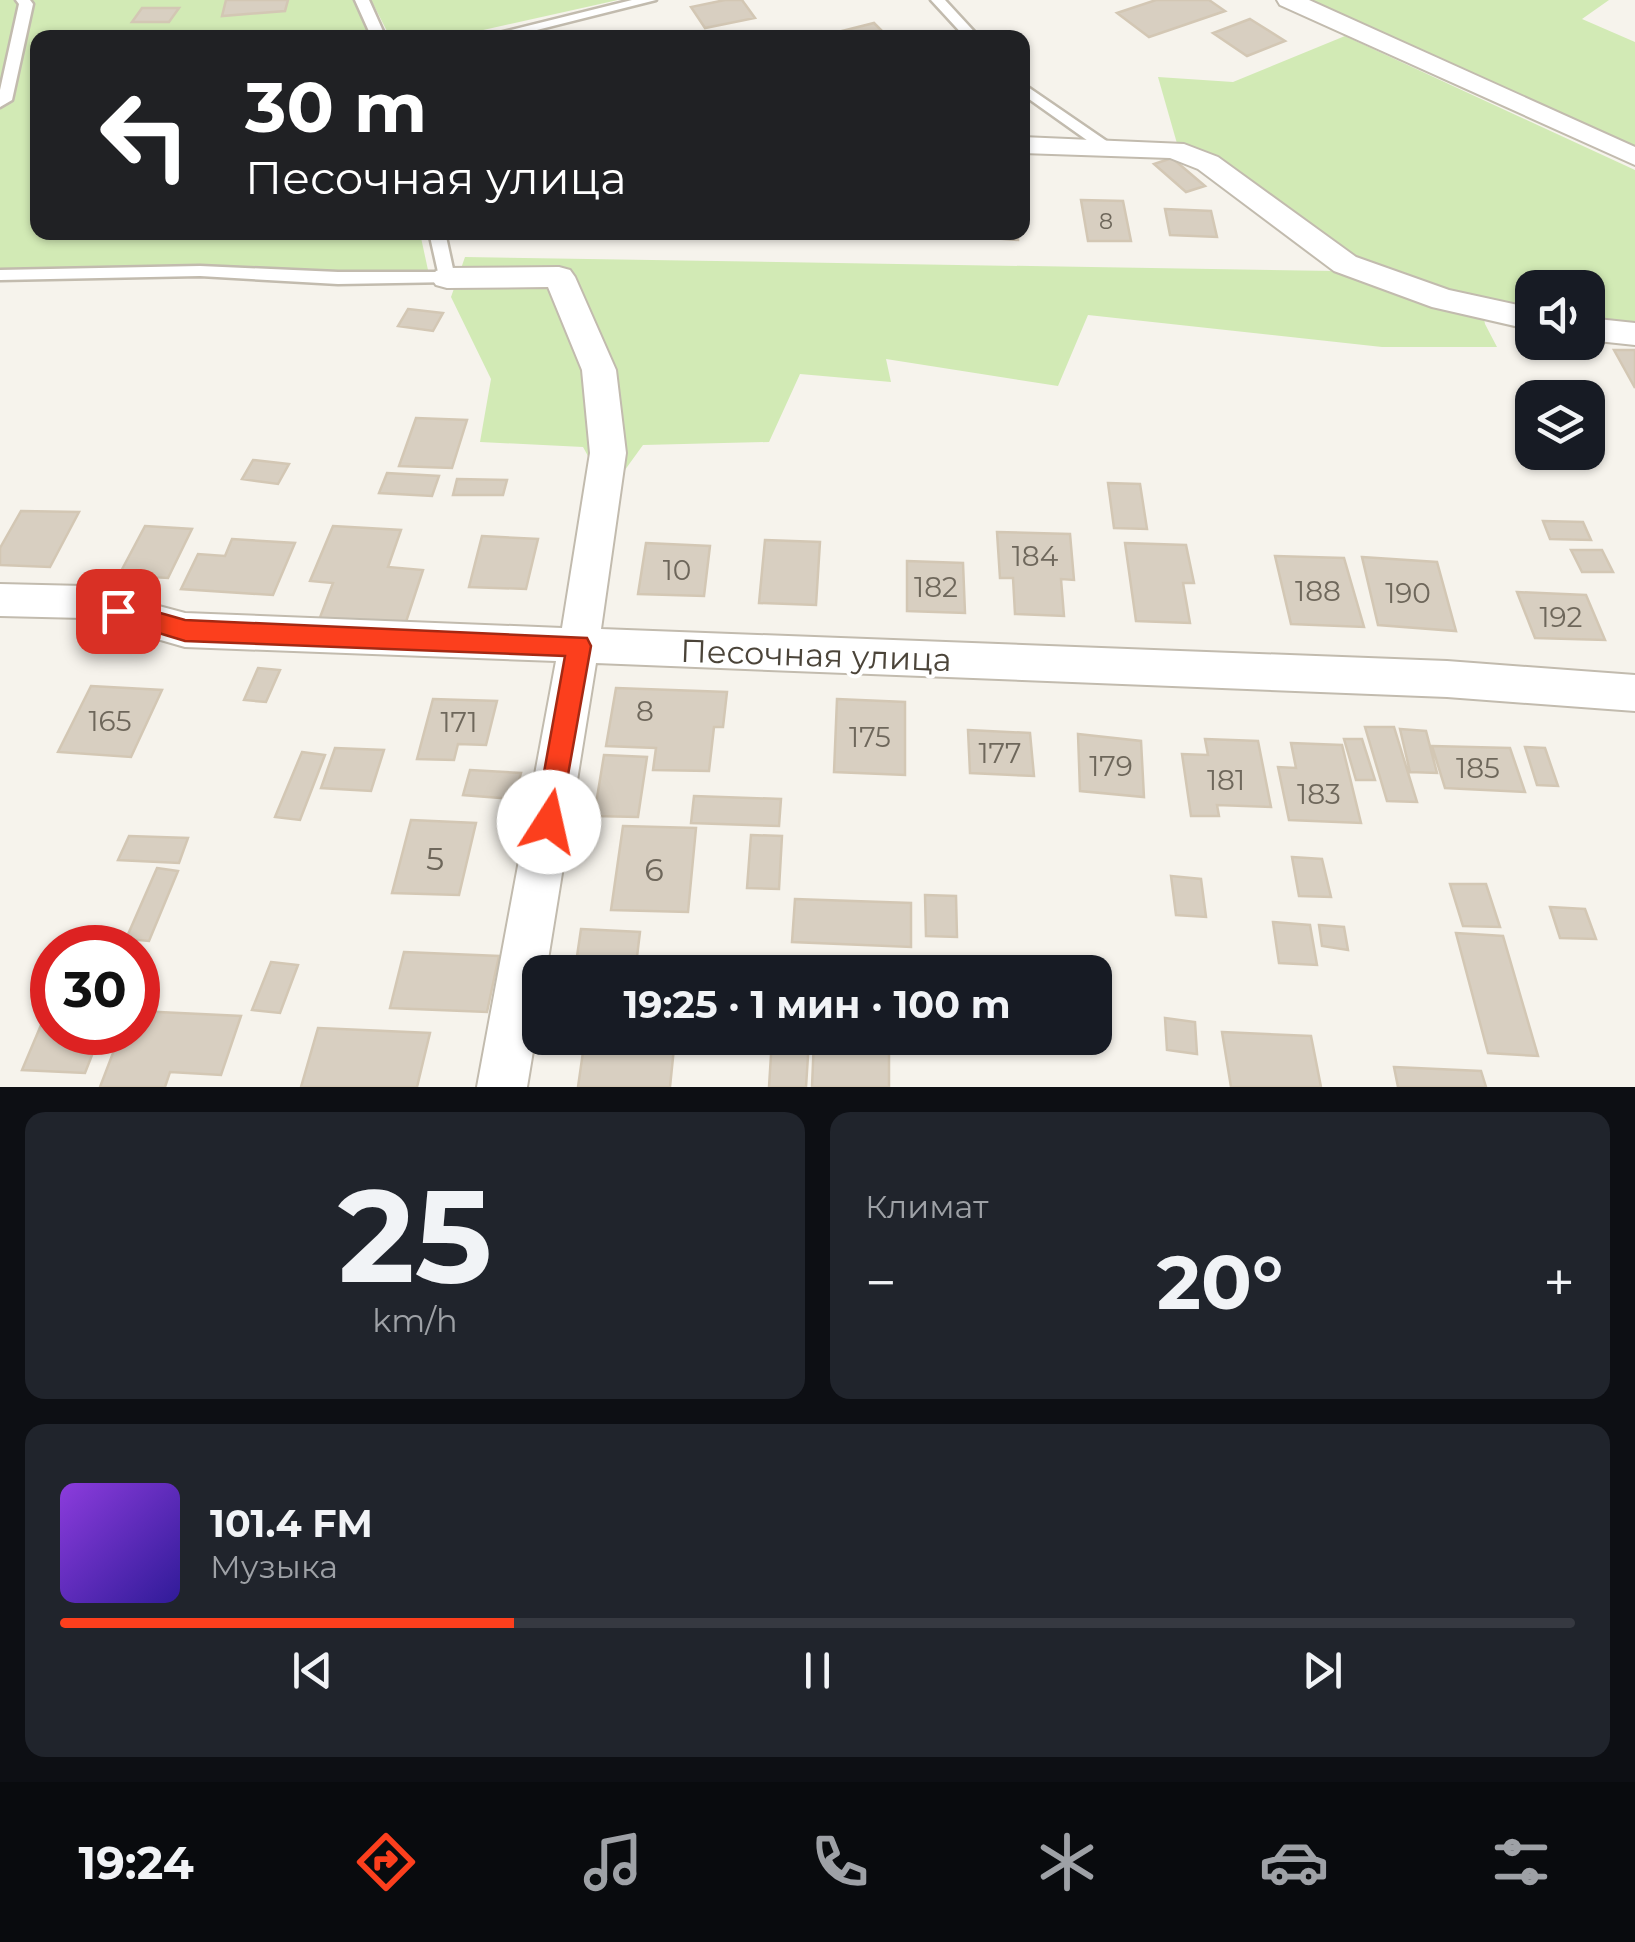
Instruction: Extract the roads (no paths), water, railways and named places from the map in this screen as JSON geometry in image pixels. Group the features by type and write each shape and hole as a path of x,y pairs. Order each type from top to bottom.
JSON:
{"street":[{"path":"1289,0 1635,157"},
{"path":"1030,145 1174,150 1208,163 1345,264 1443,299 1515,315"},
{"path":"447,278 558,277 599,370 608,453 502,1087"},
{"path":"1605,331 1635,334"},
{"name":"Песочная улица","path":"0,600 84,602 185,630 1447,678 1635,693"}],"lane":[{"path":"2,102 26,4 23,0"},
{"path":"362,0 376,30"},
{"path":"520,30 649,0"},
{"path":"938,0 966,30"},
{"path":"1030,93 1103,145"},
{"path":"0,275 200,271 338,278 447,278 439,240"}]}
